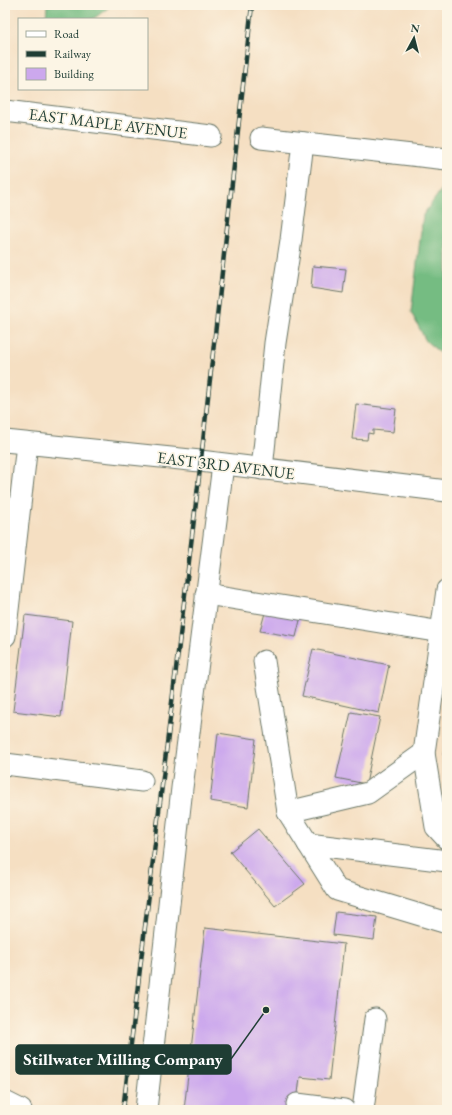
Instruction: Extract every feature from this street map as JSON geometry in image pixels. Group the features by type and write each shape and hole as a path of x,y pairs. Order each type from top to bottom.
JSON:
{"street":[{"name":"EAST MAPLE AVENUE","path":"5,111 211,136"},
{"path":"261,138 447,159"},
{"path":"262,469 275,342 291,240 303,143"},
{"name":"EAST 3RD AVENUE","path":"5,441 447,491"},
{"path":"5,636 27,444"},
{"path":"146,1110 182,788 223,465"},
{"path":"447,590 424,753 436,827 447,839"},
{"path":"206,594 442,632"},
{"path":"264,661 288,812 337,890 447,923"},
{"path":"288,812 368,793 424,753"},
{"path":"5,764 142,781"},
{"path":"308,844 447,861"},
{"path":"364,1110 375,1019"},
{"path":"5,1102 21,1110"},
{"path":"297,1104 344,1110"}],"green space":[{"path":"47,5 112,5 94,18 46,18"},
{"path":"447,182 447,359 426,341 411,312 423,215"}],"building":[{"path":"313,266 346,269 343,293 311,288"},
{"path":"356,404 396,409 393,432 373,430 373,434 368,433 367,440 352,439"},
{"path":"266,609 301,616 296,637 260,631"},
{"path":"25,615 72,621 61,717 13,711"},
{"path":"313,649 389,665 379,713 302,696"},
{"path":"351,712 380,717 366,784 336,778"},
{"path":"447,730 447,756 443,755"},
{"path":"218,733 256,739 248,807 210,801"},
{"path":"258,829 305,884 275,906 230,852"},
{"path":"336,912 377,917 374,940 333,935"},
{"path":"205,928 344,944 329,1080 300,1077 296,1110 184,1110"}],"railway":[{"path":"123,1110 198,486 252,5"}],"place":[{"name":"Stillwater Milling Company","path":"266,1010"}]}
